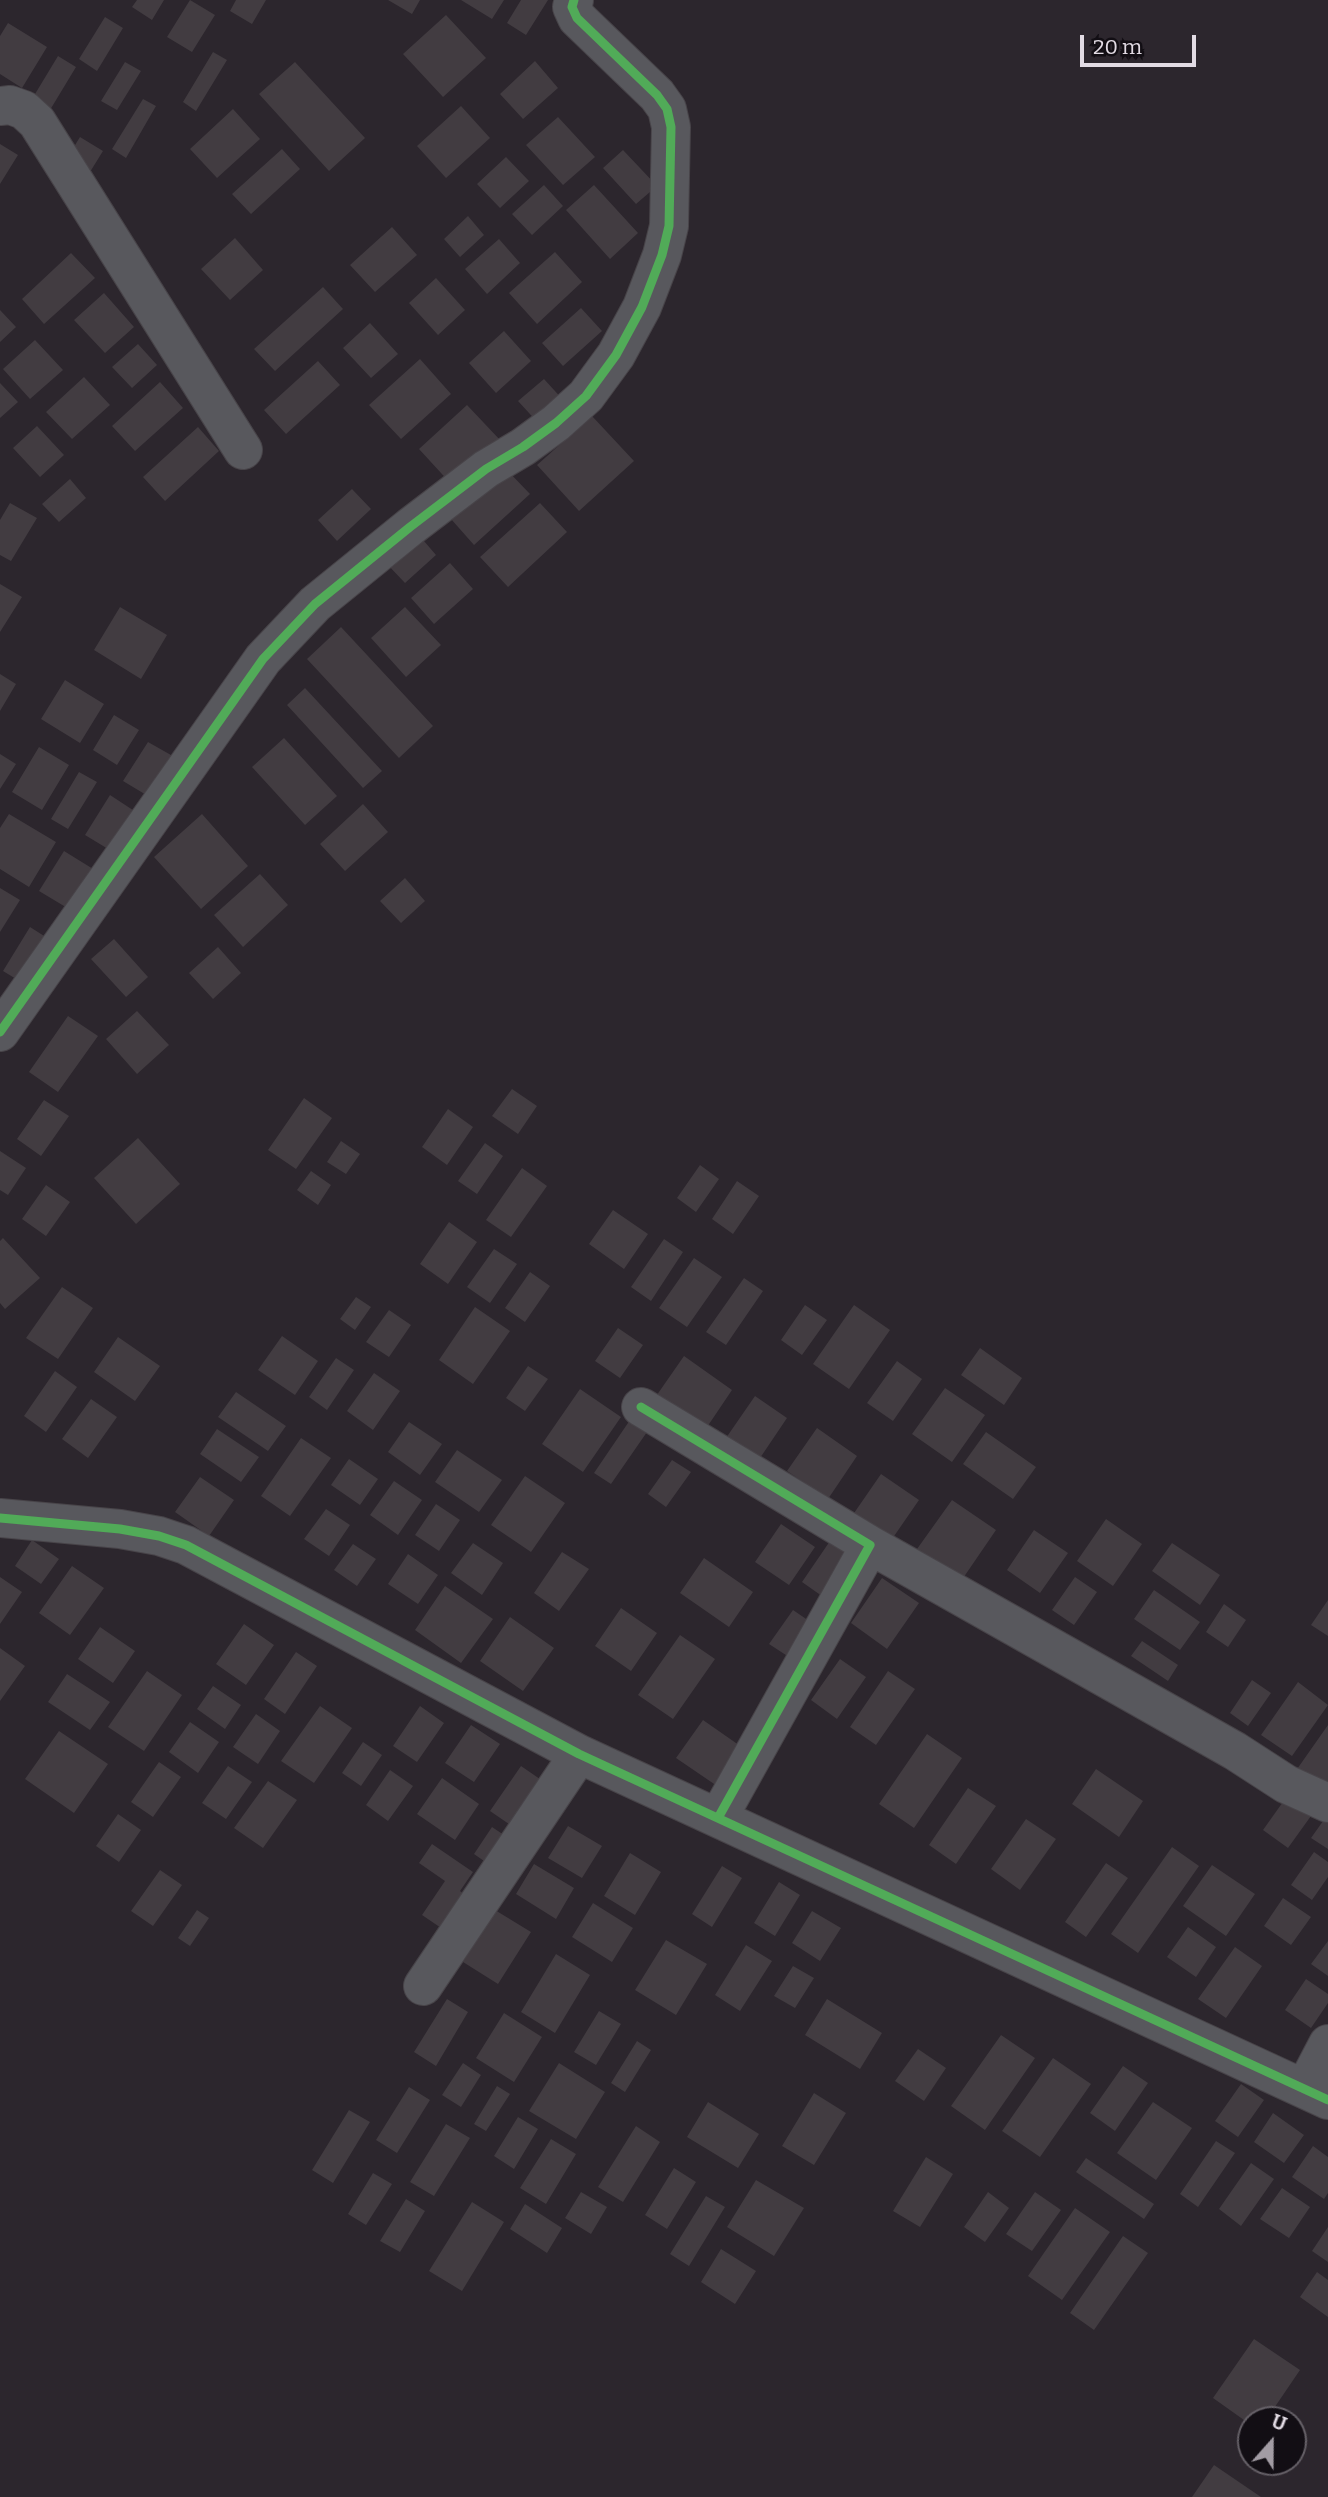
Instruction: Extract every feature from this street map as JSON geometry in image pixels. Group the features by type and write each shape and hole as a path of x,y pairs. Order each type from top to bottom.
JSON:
{"street":[{"path":"0,1032 263,659 315,604 410,527 486,469 556,423 586,396 616,355 642,307 665,246 672,193 671,127 667,109 657,95 577,18 572,7 574,0"},
{"path":"0,106 10,105 24,110 37,122 243,450"},
{"path":"640,1407 870,1545 1235,1751 1286,1784 1328,1803"},
{"path":"0,1518 120,1530 159,1536 186,1545 579,1754 1317,2094 1328,2044"},
{"path":"718,1818 870,1545"},
{"path":"423,1986 579,1754"}],"building":[{"path":"137,0 164,0 152,20 132,7"},
{"path":"190,0 215,15 192,52 167,37"},
{"path":"236,0 266,0 252,24 230,11"},
{"path":"388,0 420,0 412,14"},
{"path":"461,0 504,0 492,19"},
{"path":"521,0 548,0 526,35 507,23"},
{"path":"446,15 486,58 443,97 403,54"},
{"path":"105,17 123,28 97,71 79,59"},
{"path":"8,23 47,47 22,88 0,74 0,36"},
{"path":"213,52 227,60 196,111 183,102"},
{"path":"58,56 76,67 50,110 32,99"},
{"path":"535,61 558,88 523,119 500,94"},
{"path":"125,62 141,71 117,110 101,101"},
{"path":"295,62 365,138 329,171 259,94"},
{"path":"143,99 156,106 126,158 112,149"},
{"path":"461,106 490,138 446,178 417,146"},
{"path":"233,109 260,139 217,178 190,149"},
{"path":"558,117 595,157 563,185 526,145"},
{"path":"80,137 103,151 90,172 67,158"},
{"path":"0,144 18,155 0,184"},
{"path":"282,149 300,169 251,214 232,194"},
{"path":"623,150 657,186 636,204 603,168"},
{"path":"506,157 529,181 500,208 477,184"},
{"path":"544,185 563,206 532,235 512,214"},
{"path":"594,185 638,233 610,259 566,210"},
{"path":"468,216 484,235 460,257 444,239"},
{"path":"392,227 417,255 375,292 350,265"},
{"path":"235,238 263,270 230,300 201,269"},
{"path":"499,239 520,263 487,294 465,269"},
{"path":"555,252 582,282 537,324 509,293"},
{"path":"71,253 95,278 44,324 22,299"},
{"path":"436,278 465,310 438,335 409,303"},
{"path":"323,287 343,309 275,371 254,349"},
{"path":"104,293 134,327 105,353 74,320"},
{"path":"581,308 602,331 563,366 542,343"},
{"path":"0,310 16,327 0,342"},
{"path":"370,323 398,354 371,378 343,348"},
{"path":"504,331 531,361 496,393 469,363"},
{"path":"35,340 63,370 30,399 3,369"},
{"path":"138,344 157,365 132,388 112,367"},
{"path":"420,359 451,394 401,439 369,405"},
{"path":"318,361 340,385 286,434 264,410"},
{"path":"84,377 110,405 72,439 46,412"},
{"path":"544,379 565,402 540,425 518,401"},
{"path":"160,382 183,408 135,451 112,426"},
{"path":"0,383 18,402 0,418"},
{"path":"467,405 501,441 452,485 419,449"},
{"path":"592,416 634,461 579,511 537,465"},
{"path":"37,426 64,455 40,477 13,448"},
{"path":"198,427 219,451 165,501 143,477"},
{"path":"506,469 530,494 474,545 451,519"},
{"path":"70,479 86,498 59,522 42,504"},
{"path":"352,489 371,509 337,541 318,520"},
{"path":"10,503 37,518 11,561 0,555 0,520"},
{"path":"540,503 567,532 508,587 480,557"},
{"path":"418,534 436,555 405,583 386,563"},
{"path":"450,563 473,589 434,624 411,598"},
{"path":"0,584 22,597 0,632"},
{"path":"120,607 167,635 141,679 94,650"},
{"path":"405,607 441,645 406,677 371,638"},
{"path":"341,627 433,726 399,758 307,659"},
{"path":"0,674 16,684 0,711"},
{"path":"65,680 104,704 80,743 41,719"},
{"path":"305,688 382,771 363,788 287,705"},
{"path":"114,715 139,730 117,765 93,750"},
{"path":"284,738 337,796 305,825 252,767"},
{"path":"148,742 178,759 153,799 123,781"},
{"path":"39,747 69,765 42,810 12,792"},
{"path":"0,754 16,764 0,789"},
{"path":"79,772 97,782 68,829 51,819"},
{"path":"110,795 142,816 118,855 85,835"},
{"path":"363,804 388,832 345,871 320,844"},
{"path":"9,814 56,842 29,887 0,869 0,828"},
{"path":"202,814 248,866 201,909 154,857"},
{"path":"64,851 98,872 74,912 39,891"},
{"path":"260,874 288,905 243,947 214,915"},
{"path":"405,878 425,901 401,923 380,901"},
{"path":"0,888 20,900 0,932"},
{"path":"30,927 52,941 26,985 3,971"},
{"path":"114,939 148,977 126,997 91,959"},
{"path":"218,947 241,973 213,999 189,973"},
{"path":"137,1011 169,1045 137,1074 106,1039"},
{"path":"68,1016 98,1036 58,1092 29,1072"},
{"path":"512,1089 537,1106 518,1134 492,1116"},
{"path":"304,1098 332,1118 296,1169 268,1150"},
{"path":"44,1100 69,1116 41,1156 17,1139"},
{"path":"448,1109 473,1127 447,1165 422,1147"},
{"path":"138,1138 180,1184 136,1224 94,1178"},
{"path":"341,1141 360,1154 346,1174 327,1162"},
{"path":"485,1143 503,1156 477,1194 458,1181"},
{"path":"0,1151 26,1168 8,1195 0,1190"},
{"path":"700,1165 719,1179 696,1212 677,1198"},
{"path":"522,1168 547,1186 511,1237 486,1220"},
{"path":"311,1171 331,1185 318,1205 297,1190"},
{"path":"737,1181 759,1196 733,1234 712,1219"},
{"path":"46,1185 70,1202 46,1236 22,1219"},
{"path":"613,1210 648,1234 624,1269 589,1244"},
{"path":"449,1222 477,1242 448,1284 420,1264"},
{"path":"3,1238 40,1278 5,1309 0,1303 0,1241"},
{"path":"664,1239 683,1252 651,1301 631,1287"},
{"path":"494,1249 517,1264 490,1303 467,1287"},
{"path":"694,1258 722,1277 687,1327 659,1308"},
{"path":"530,1272 550,1286 525,1322 505,1308"},
{"path":"744,1278 763,1291 726,1345 706,1332"},
{"path":"62,1287 93,1308 58,1359 26,1338"},
{"path":"356,1297 371,1307 355,1330 340,1319"},
{"path":"805,1305 827,1320 802,1355 781,1340"},
{"path":"854,1305 890,1330 849,1389 813,1364"},
{"path":"475,1307 510,1331 473,1384 439,1360"},
{"path":"389,1310 411,1325 389,1357 366,1342"},
{"path":"618,1328 643,1345 620,1378 595,1361"},
{"path":"282,1336 318,1361 295,1395 258,1370"},
{"path":"118,1337 160,1366 135,1401 94,1372"},
{"path":"980,1348 1022,1378 1004,1405 961,1375"},
{"path":"684,1356 732,1390 701,1436 652,1402"},
{"path":"336,1358 354,1370 327,1410 309,1397"},
{"path":"897,1361 922,1379 893,1421 867,1403"},
{"path":"528,1366 548,1379 525,1411 506,1398"},
{"path":"55,1371 77,1387 46,1432 24,1416"},
{"path":"374,1373 400,1391 373,1430 347,1411"},
{"path":"945,1388 985,1415 952,1462 912,1434"},
{"path":"580,1389 621,1417 583,1472 542,1444"},
{"path":"236,1392 286,1426 268,1451 218,1417"},
{"path":"755,1396 787,1418 758,1461 726,1438"},
{"path":"91,1399 117,1417 88,1458 62,1439"},
{"path":"630,1420 647,1432 611,1484 594,1473"},
{"path":"409,1422 442,1444 420,1475 388,1452"},
{"path":"817,1428 857,1456 828,1499 787,1471"},
{"path":"217,1429 259,1457 241,1482 200,1454"},
{"path":"986,1432 1036,1467 1013,1499 963,1464"},
{"path":"301,1438 331,1458 290,1516 261,1496"},
{"path":"457,1450 502,1480 479,1512 435,1482"},
{"path":"349,1459 378,1479 360,1505 331,1485"},
{"path":"672,1460 691,1472 666,1507 648,1494"},
{"path":"881,1474 919,1500 890,1542 852,1516"},
{"path":"525,1476 565,1503 531,1552 491,1525"},
{"path":"200,1477 234,1500 209,1536 175,1512"},
{"path":"394,1481 422,1500 398,1535 370,1515"},
{"path":"952,1500 996,1530 957,1587 912,1556"},
{"path":"436,1504 460,1520 439,1551 415,1535"},
{"path":"326,1509 350,1525 329,1556 304,1539"},
{"path":"1106,1519 1142,1544 1113,1586 1077,1561"},
{"path":"781,1524 815,1547 789,1585 755,1562"},
{"path":"1034,1530 1068,1553 1040,1593 1007,1570"},
{"path":"32,1540 59,1559 41,1584 15,1566"},
{"path":"830,1541 857,1559 829,1601 802,1582"},
{"path":"473,1543 503,1563 482,1595 451,1573"},
{"path":"1172,1543 1220,1575 1200,1605 1152,1571"},
{"path":"353,1544 376,1559 357,1586 334,1570"},
{"path":"562,1552 589,1569 559,1611 534,1593"},
{"path":"408,1554 438,1575 418,1604 388,1584"},
{"path":"704,1558 753,1592 729,1627 680,1593"},
{"path":"72,1566 104,1588 70,1635 39,1613"},
{"path":"0,1577 22,1592 0,1624"},
{"path":"1075,1577 1097,1592 1074,1625 1052,1610"},
{"path":"882,1578 919,1603 887,1649 851,1623"},
{"path":"445,1586 493,1619 461,1663 415,1630"},
{"path":"1154,1590 1200,1622 1180,1650 1134,1619"},
{"path":"1328,1600 1328,1636 1311,1625"},
{"path":"1224,1604 1246,1620 1228,1647 1206,1632"},
{"path":"621,1608 657,1633 631,1671 595,1646"},
{"path":"793,1610 818,1627 795,1661 769,1644"},
{"path":"510,1617 554,1648 523,1691 480,1661"},
{"path":"244,1624 274,1645 246,1685 216,1664"},
{"path":"100,1627 135,1651 113,1683 78,1659"},
{"path":"680,1635 715,1659 673,1719 638,1695"},
{"path":"1142,1641 1178,1665 1168,1681 1131,1656"},
{"path":"0,1648 25,1666 0,1701"},
{"path":"296,1652 317,1666 285,1714 264,1699"},
{"path":"840,1659 866,1677 837,1719 811,1700"},
{"path":"147,1671 182,1695 144,1751 108,1727"},
{"path":"888,1671 915,1689 876,1745 850,1727"},
{"path":"67,1674 110,1702 90,1730 48,1702"},
{"path":"1252,1680 1271,1693 1248,1726 1230,1713"},
{"path":"1298,1682 1328,1705 1292,1756 1261,1735"},
{"path":"213,1686 241,1705 225,1729 197,1709"},
{"path":"320,1706 352,1728 314,1783 281,1761"},
{"path":"420,1706 444,1723 417,1762 393,1746"},
{"path":"256,1714 280,1731 258,1764 233,1747"},
{"path":"703,1720 746,1750 720,1788 676,1758"},
{"path":"190,1722 219,1742 198,1773 169,1752"},
{"path":"471,1725 500,1744 474,1782 445,1763"},
{"path":"1328,1725 1328,1791 1295,1772"},
{"path":"59,1731 108,1764 74,1813 25,1779"},
{"path":"927,1734 962,1758 914,1828 879,1804"},
{"path":"363,1742 382,1755 361,1786 342,1773"},
{"path":"159,1762 181,1777 153,1817 131,1802"},
{"path":"228,1766 252,1782 226,1819 202,1803"},
{"path":"521,1766 553,1788 522,1833 490,1811"},
{"path":"1096,1769 1143,1801 1119,1837 1072,1804"},
{"path":"390,1770 413,1786 388,1821 366,1805"},
{"path":"442,1778 479,1804 455,1840 417,1814"},
{"path":"268,1781 297,1800 263,1848 234,1828"},
{"path":"968,1788 996,1806 956,1864 929,1845"},
{"path":"1290,1792 1316,1809 1288,1848 1263,1830"},
{"path":"118,1814 141,1830 119,1862 96,1846"},
{"path":"1328,1814 1328,1849 1311,1838"},
{"path":"1026,1819 1056,1839 1020,1890 991,1869"},
{"path":"568,1826 602,1846 582,1878 548,1858"},
{"path":"492,1827 513,1841 494,1868 474,1854"},
{"path":"432,1844 473,1872 460,1891 470,1899 447,1932 422,1915 445,1881 419,1863"},
{"path":"1172,1847 1199,1866 1138,1953 1111,1934"},
{"path":"1314,1852 1328,1862 1328,1877 1312,1900 1291,1885"},
{"path":"630,1853 661,1872 635,1915 604,1896"},
{"path":"1106,1863 1128,1878 1086,1937 1065,1922"},
{"path":"534,1864 574,1888 556,1919 516,1894"},
{"path":"1212,1865 1255,1894 1226,1936 1183,1906"},
{"path":"722,1866 742,1878 712,1927 692,1914"},
{"path":"160,1870 182,1885 153,1926 131,1911"},
{"path":"779,1882 800,1895 775,1936 754,1923"},
{"path":"1283,1898 1311,1917 1291,1945 1264,1926"},
{"path":"593,1903 633,1928 612,1962 572,1937"},
{"path":"197,1910 209,1918 190,1946 178,1938"},
{"path":"495,1910 531,1932 498,1984 463,1962"},
{"path":"812,1911 841,1928 820,1961 792,1943"},
{"path":"1188,1927 1216,1947 1196,1977 1167,1957"},
{"path":"666,1940 707,1964 676,2015 635,1990"},
{"path":"1328,1941 1328,1976 1311,1964"},
{"path":"746,1945 772,1961 740,2011 715,1995"},
{"path":"1235,1947 1262,1966 1226,2018 1198,1999"},
{"path":"556,1954 590,1975 555,2033 521,2012"},
{"path":"793,1966 814,1978 795,2008 774,1996"},
{"path":"1306,1979 1328,1994 1328,2003 1311,2028 1285,2010"},
{"path":"447,1999 468,2012 436,2066 414,2052"},
{"path":"827,1999 882,2033 860,2069 805,2035"},
{"path":"599,2011 621,2024 596,2065 574,2052"},
{"path":"504,2013 542,2037 514,2082 476,2058"},
{"path":"1001,2035 1035,2058 985,2130 951,2106"},
{"path":"637,2041 651,2050 625,2092 611,2083"},
{"path":"918,2049 946,2068 924,2101 895,2081"},
{"path":"1053,2058 1091,2084 1040,2157 1002,2131"},
{"path":"463,2063 481,2075 461,2107 442,2095"},
{"path":"559,2063 605,2092 576,2139 529,2111"},
{"path":"1123,2066 1148,2083 1115,2131 1090,2113"},
{"path":"1241,2084 1264,2100 1238,2137 1215,2121"},
{"path":"497,2086 510,2094 486,2131 474,2124"},
{"path":"409,2087 430,2100 397,2153 376,2140"},
{"path":"814,2093 846,2113 814,2165 782,2146"},
{"path":"708,2102 759,2134 738,2168 687,2137"},
{"path":"1153,2102 1192,2128 1156,2180 1117,2153"},
{"path":"349,2110 370,2122 333,2183 312,2170"},
{"path":"1273,2113 1304,2135 1284,2163 1254,2142"},
{"path":"518,2117 538,2129 514,2169 494,2156"},
{"path":"446,2124 470,2138 434,2196 410,2182"},
{"path":"636,2126 660,2142 623,2202 598,2187"},
{"path":"551,2139 576,2154 546,2204 520,2188"},
{"path":"1216,2141 1235,2153 1198,2207 1180,2194"},
{"path":"1313,2146 1328,2157 1328,2193 1324,2199 1292,2177"},
{"path":"926,2157 953,2174 920,2227 893,2211"},
{"path":"1086,2158 1154,2204 1144,2219 1076,2172"},
{"path":"1251,2163 1274,2179 1241,2226 1219,2209"},
{"path":"674,2168 696,2182 667,2229 645,2215"},
{"path":"373,2173 392,2184 366,2225 348,2214"},
{"path":"756,2180 804,2208 774,2256 727,2227"},
{"path":"1282,2188 1310,2207 1289,2238 1260,2219"},
{"path":"581,2192 607,2207 591,2234 565,2218"},
{"path":"988,2192 1009,2208 985,2242 964,2227"},
{"path":"1035,2192 1061,2210 1032,2251 1006,2234"},
{"path":"706,2196 725,2207 689,2266 670,2254"},
{"path":"406,2199 425,2211 400,2252 380,2241"},
{"path":"472,2202 504,2222 462,2291 429,2271"},
{"path":"525,2204 562,2228 547,2253 510,2229"},
{"path":"1075,2208 1110,2232 1062,2300 1028,2276"},
{"path":"1328,2227 1328,2262 1312,2251"},
{"path":"1123,2236 1148,2253 1094,2330 1070,2313"},
{"path":"721,2249 756,2271 735,2304 701,2282"},
{"path":"1317,2272 1328,2280 1328,2317 1300,2297"},
{"path":"1254,2339 1300,2370 1276,2406 1237,2406 1237,2415 1213,2398"},
{"path":"1214,2465 1261,2497 1192,2497"}],"cycle path":[{"path":"0,1032 263,659 315,604 410,527 486,469 556,423 586,396 616,355 642,307 662,255 669,226 671,127 667,109 657,95 577,18 572,7 574,0"},
{"path":"641,1407 870,1545 718,1818"},
{"path":"0,1518 120,1529 159,1536 186,1545 579,1754 1328,2100"}]}
